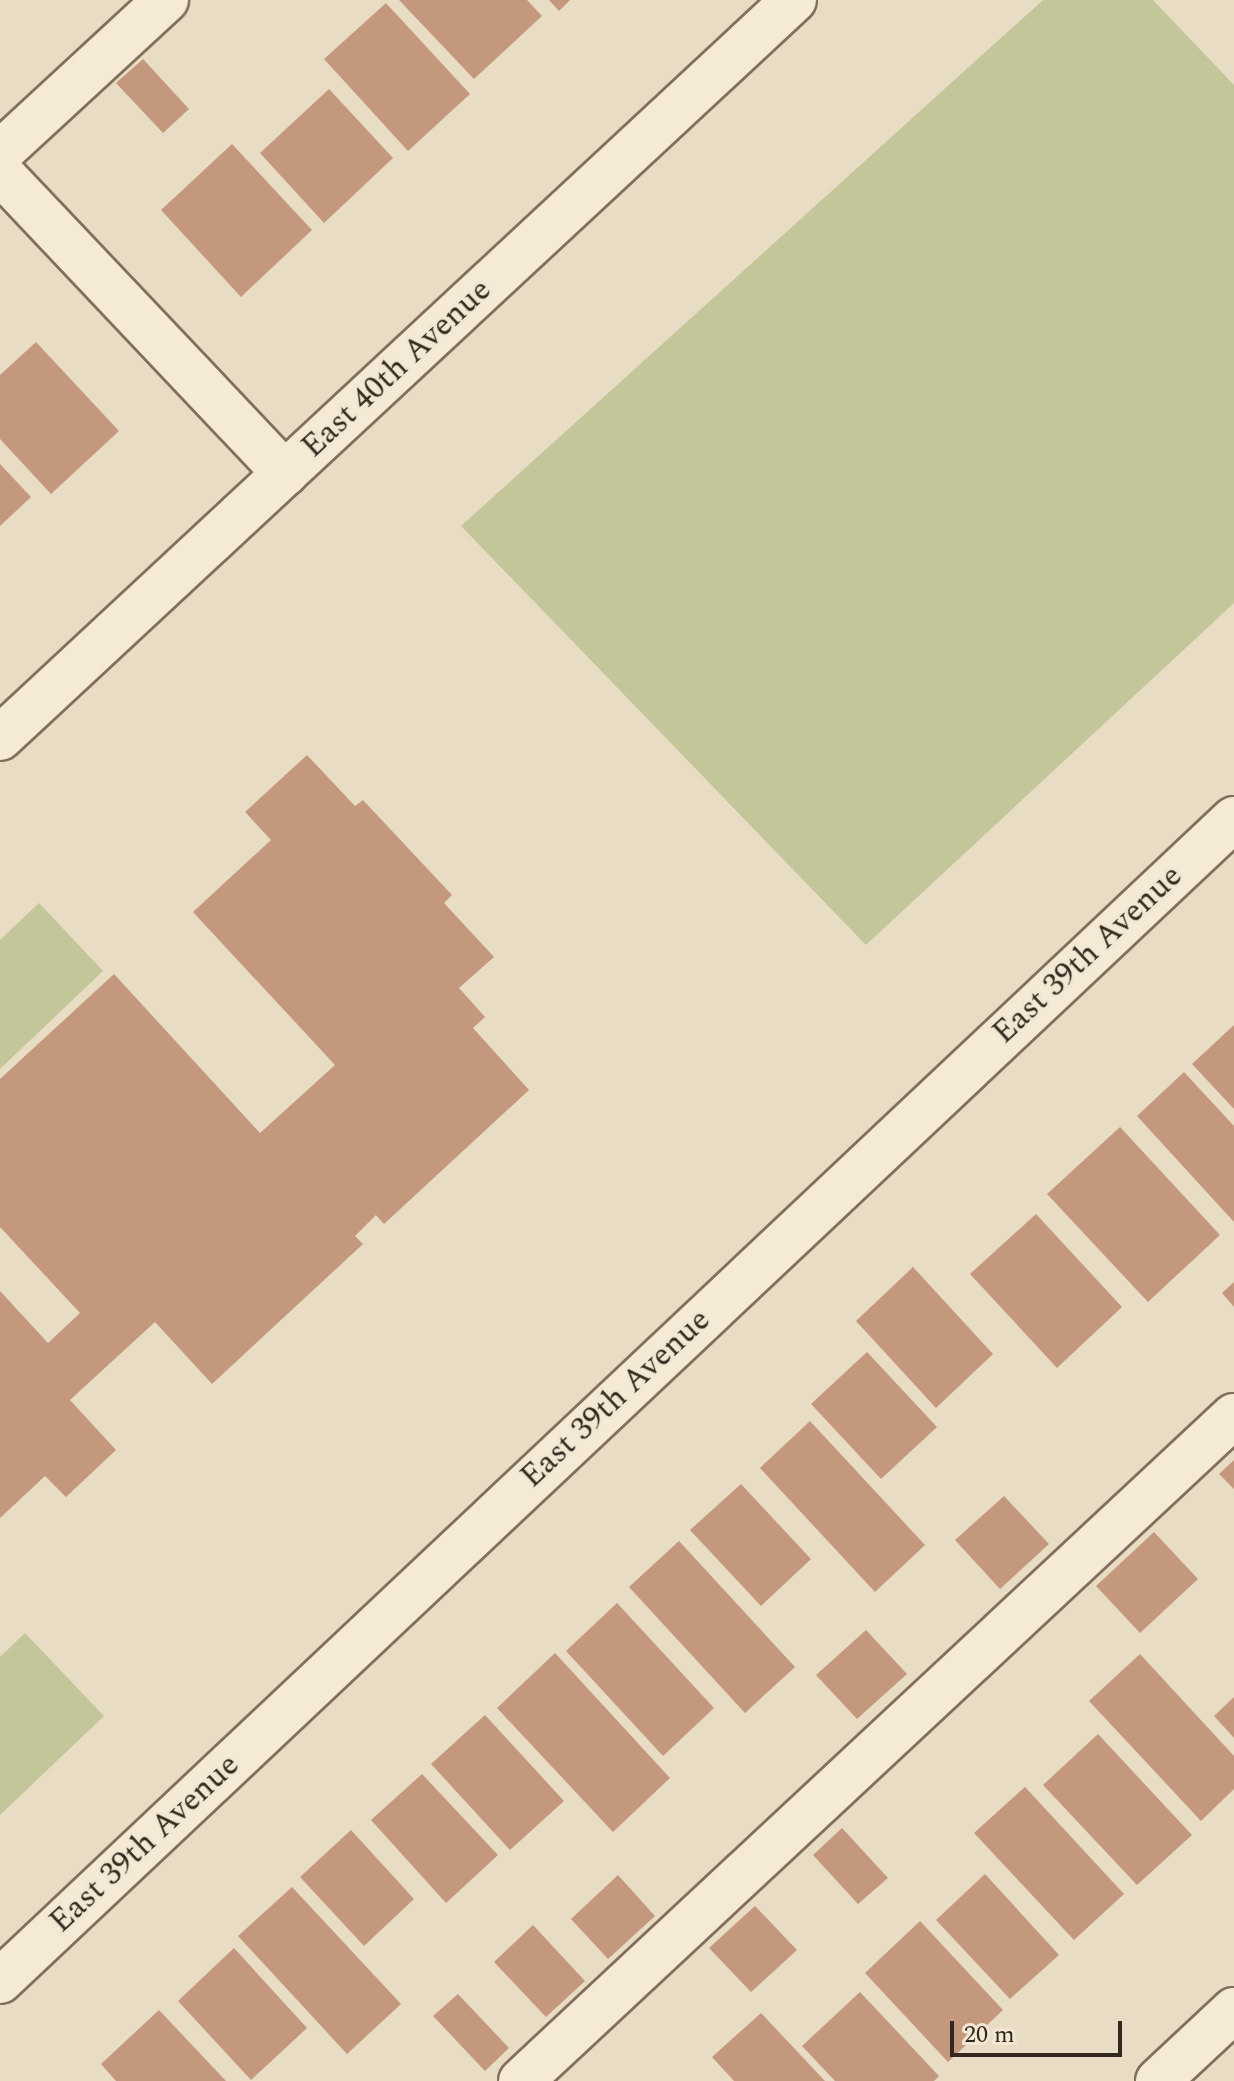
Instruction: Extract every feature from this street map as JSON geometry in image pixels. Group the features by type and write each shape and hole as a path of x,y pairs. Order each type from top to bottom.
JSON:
{"street":[{"path":"0,153 166,0"},
{"name":"East 40th Avenue","path":"0,738 794,0"},
{"path":"0,172 285,473"},
{"name":"East 39th Avenue","path":"0,1981 1234,819"},
{"path":"521,2081 1234,1416"},
{"path":"1158,2081 1234,2010"}],"green space":[{"path":"1043,0 1153,0 1234,85 1234,603 866,945 461,526"},
{"path":"39,903 103,971 0,1069 0,940"},
{"path":"25,1633 104,1716 0,1815 0,1657"}],"building":[{"path":"399,0 527,0 542,16 474,79"},
{"path":"549,0 570,0 559,11"},
{"path":"386,3 470,94 408,151 324,59"},
{"path":"143,59 189,109 163,133 116,83"},
{"path":"329,89 393,158 324,223 260,153"},
{"path":"232,144 312,230 241,297 161,210"},
{"path":"36,342 119,431 51,494 0,439 0,375"},
{"path":"0,464 31,497 0,526"},
{"path":"307,755 355,806 363,800 452,895 444,903 494,957 459,988 485,1017 473,1028 529,1090 384,1224 376,1215 355,1236 363,1244 212,1384 155,1322 70,1400 116,1450 66,1497 45,1476 0,1518 0,1291 48,1343 80,1313 0,1227 0,1079 114,974 260,1133 335,1065 193,912 271,840 245,812"},
{"path":"1234,1025 1234,1109 1192,1064"},
{"path":"1184,1072 1234,1126 1234,1222 1137,1116"},
{"path":"1120,1127 1220,1235 1148,1302 1047,1194"},
{"path":"1036,1214 1122,1307 1057,1368 970,1274"},
{"path":"913,1267 993,1354 936,1408 856,1321"},
{"path":"1234,1282 1234,1307 1222,1293"},
{"path":"867,1352 937,1427 881,1479 811,1404"},
{"path":"810,1421 925,1545 875,1592 760,1468"},
{"path":"1234,1460 1234,1489 1219,1474"},
{"path":"741,1484 811,1559 761,1606 690,1530"},
{"path":"1004,1496 1049,1544 1000,1589 955,1540"},
{"path":"1154,1532 1198,1579 1140,1633 1096,1586"},
{"path":"679,1541 795,1667 745,1713 629,1587"},
{"path":"617,1603 714,1708 663,1756 566,1651"},
{"path":"866,1630 907,1674 857,1719 816,1675"},
{"path":"555,1653 670,1778 613,1832 497,1708"},
{"path":"1140,1654 1234,1756 1234,1789 1201,1821 1089,1701"},
{"path":"1234,1697 1234,1738 1214,1716"},
{"path":"485,1715 564,1801 510,1850 431,1764"},
{"path":"1098,1734 1192,1835 1137,1885 1043,1785"},
{"path":"422,1774 498,1855 446,1903 371,1820"},
{"path":"1025,1787 1124,1894 1074,1940 974,1833"},
{"path":"842,1828 888,1878 858,1904 813,1855"},
{"path":"351,1830 414,1899 364,1946 300,1877"},
{"path":"985,1874 1059,1955 1010,1999 936,1920"},
{"path":"618,1875 655,1916 608,1959 571,1919"},
{"path":"292,1887 401,2004 347,2054 238,1936"},
{"path":"755,1906 797,1950 751,1992 709,1948"},
{"path":"920,1921 1003,2010 948,2062 865,1973"},
{"path":"533,1925 585,1981 546,2017 494,1962"},
{"path":"234,1948 307,2028 251,2080 178,2001"},
{"path":"860,1992 939,2076 934,2081 835,2081 802,2046"},
{"path":"458,1994 509,2048 485,2071 433,2016"},
{"path":"159,2010 226,2081 116,2081 101,2064"},
{"path":"761,2013 825,2081 734,2081 712,2057"}]}
